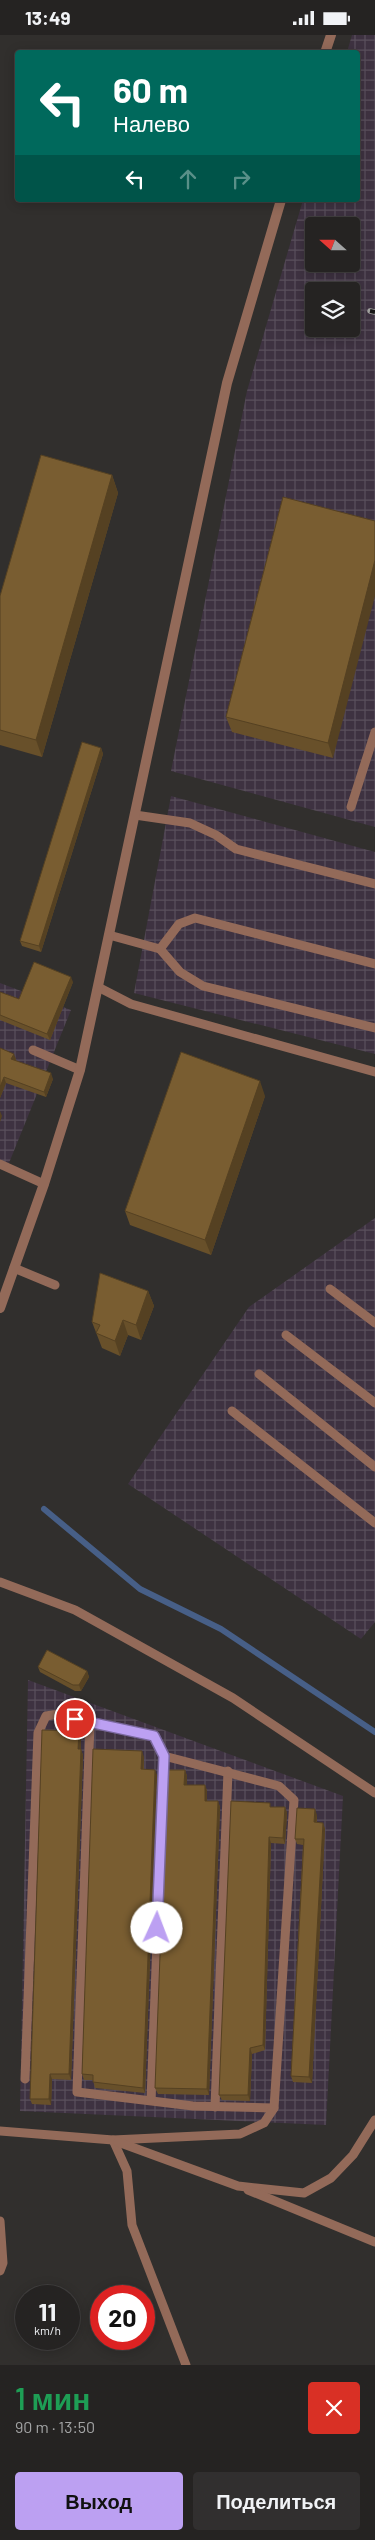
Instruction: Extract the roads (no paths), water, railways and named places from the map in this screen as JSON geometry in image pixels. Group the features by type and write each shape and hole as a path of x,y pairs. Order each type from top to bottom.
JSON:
{"street":[{"path":"326,50 330,35"},
{"path":"0,1308 44,1183 80,1070 227,383 280,202"}],"lane":[{"path":"351,807 375,732"},
{"path":"135,815 190,823 216,835 236,849 375,884"},
{"path":"160,949 179,924 195,918 375,964"},
{"path":"109,935 160,949 180,973 203,986 375,1028"},
{"path":"98,987 131,1004 375,1072"},
{"path":"33,1050 80,1070"},
{"path":"0,1164 44,1183"},
{"path":"14,1268 55,1285"},
{"path":"330,1289 375,1323"},
{"path":"286,1335 375,1403"},
{"path":"259,1374 375,1467"},
{"path":"232,1411 375,1523"},
{"path":"0,1582 75,1610 216,1689 375,1793"},
{"path":"25,2079 38,1733 46,1716 59,1714 90,1723 154,1736 164,1756 151,2100"},
{"path":"90,1723 77,2092 215,2107 274,2107"},
{"path":"0,2131 113,2140 240,2134 264,2123 274,2107 294,1799 280,1786 228,1771 164,1756"},
{"path":"215,2107 228,1771"},
{"path":"238,2186 304,2193 331,2178 353,2155 375,2121"},
{"path":"113,2140 238,2186 375,2241"},
{"path":"113,2140 127,2171 132,2225 186,2365"},
{"path":"0,2221 3,2263 0,2271"}],"waterway":[{"path":"44,1509 140,1589 221,1629 375,1732"}],"railway":[{"path":"370,311 375,312"}]}
